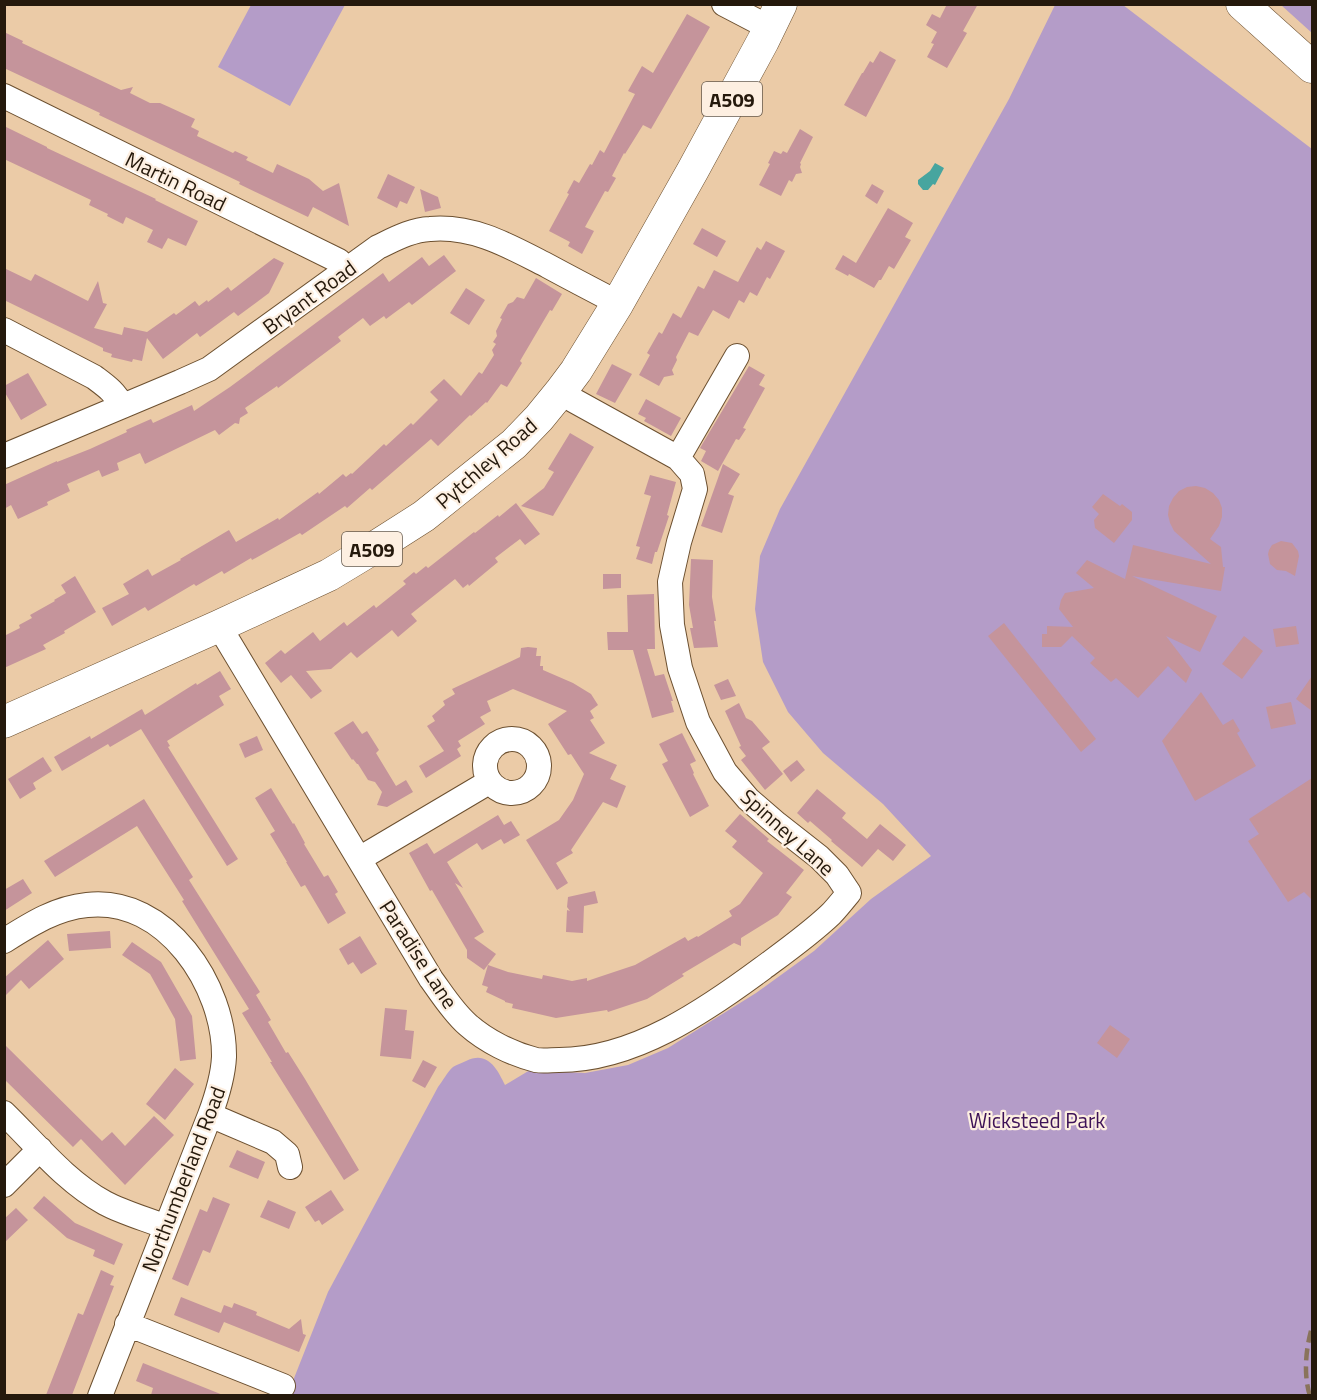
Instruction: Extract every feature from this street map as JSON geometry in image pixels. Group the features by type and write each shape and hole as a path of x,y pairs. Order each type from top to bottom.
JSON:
{"main road":[{"path":"1242,4 1312,67"},
{"name":"Pytchley Road","path":"4,722 329,575 424,516 513,444 539,418 576,371 618,303 693,170 775,16"}],"street":[{"path":"724,4 775,16"},
{"name":"Martin Road","path":"4,96 339,261 345,270"},
{"name":"Bryant Road","path":"4,456 209,369 378,247 408,233 430,229 450,229 471,232 495,240 618,303"},
{"path":"4,330 94,377 117,396 122,406"},
{"path":"678,458 737,356"},
{"name":"Spinney Lane","path":"561,391 573,400 678,458 692,474 695,489 670,582 672,625 680,668 698,722 725,772 748,799 819,857 837,875 849,893"},
{"name":"Paradise Lane","path":"219,626 430,979 467,1024 490,1041 513,1052 538,1060 577,1060 606,1055 649,1039 691,1018 732,991 832,914 849,893"},
{"path":"359,859 489,782"},
{"name":"Northumberland Road","path":"4,940 50,914 70,907 90,904 110,905 131,910 154,921 171,934 189,955 212,999 221,1026 224,1057 219,1088 100,1395"},
{"path":"4,1113 82,1188 106,1203 166,1227"},
{"path":"210,1115 273,1142 287,1154 290,1167"},
{"path":"4,1185 40,1149"},
{"path":"127,1324 222,1372 283,1386"}],"green space":[{"path":"251,5 345,5 290,106 218,67"},
{"name":"Wicksteed Park","path":"1055,5 1123,5 1312,149 1312,1395 287,1396 328,1292 438,1087 453,1067 473,1058 485,1059 495,1067 505,1085 530,1070 585,1073 628,1065 668,1048 756,993 814,951 871,899 931,856 883,804 823,753 788,712 763,662 755,609 760,556 780,509 1009,99"},
{"path":"1281,5 1312,5 1312,33"}],"water":[{"path":"935,163 944,168 935,185 933,184 928,190 923,190 918,180 930,171"}],"building":[{"path":"947,4 978,4 963,31 967,33 947,68 927,57 937,32 926,25 932,14 940,18"},
{"path":"687,14 710,27 651,129 643,125 624,153 612,176 616,178 608,192 605,191 585,227 594,231 582,254 568,246 570,242 549,231 574,180 579,183 600,150 604,153 635,94 628,91 642,66 653,73"},
{"path":"4,32 23,41 22,43 121,90 133,87 130,93 150,103 160,103 195,119 191,127 199,131 197,136 233,153 235,151 248,157 246,160 273,173 277,164 309,179 323,191 339,183 349,226 313,207 308,217 99,115 100,113 4,68"},
{"path":"880,51 896,60 866,117 844,105 870,61 873,63"},
{"path":"4,126 198,221 186,246 168,238 162,249 147,242 153,230 126,217 123,224 89,205 91,200 4,159"},
{"path":"800,129 813,137 800,163 802,173 796,174 792,182 789,180 781,196 759,185 774,151 781,154 783,151 787,153"},
{"path":"388,174 415,187 407,204 400,201 397,208 377,198"},
{"path":"872,184 884,191 877,204 865,196"},
{"path":"420,189 438,197 441,208 425,212"},
{"path":"888,208 913,223 905,237 911,240 894,269 889,266 874,288 835,269 843,255 856,263"},
{"path":"702,228 726,241 717,257 693,244"},
{"path":"766,241 785,251 770,279 767,277 757,296 750,292 744,303 739,300 729,319 713,310 698,336 689,332 676,357 677,360 672,370 674,375 664,377 659,386 639,375 650,355 647,353 659,332 662,334 673,313 681,318 698,286 704,289 714,270 738,282 757,247 761,250"},
{"path":"444,255 456,271 412,305 409,302 386,319 384,316 370,326 363,318 338,337 341,341 278,388 277,386 245,408 248,413 240,418 239,424 235,423 219,435 215,430 145,464 140,453 117,463 119,470 102,477 99,470 67,484 70,491 47,502 48,505 18,519 11,505 4,509 4,485 90,449 151,419 153,423 192,405 194,411 230,387 383,273 389,282 422,257 429,266"},
{"path":"274,258 284,263 269,293 238,316 234,312 200,337 197,333 163,359 147,338 142,361 133,359 132,362 111,357 112,354 103,351 103,348 4,300 4,268 31,281 35,274 88,301 98,281 103,303 107,304 94,328 122,335 124,327 147,332 195,301 199,306 228,287 231,291"},
{"path":"536,278 562,294 520,361 522,363 507,387 501,384 487,403 470,415 438,446 431,439 372,490 370,488 347,508 345,506 302,535 300,533 224,574 222,571 196,586 194,584 148,611 145,607 112,626 102,608 129,594 123,584 148,569 152,576 229,530 236,542 278,518 279,520 318,492 319,494 343,474 346,477 352,474 384,444 386,446 411,423 413,425 438,400 430,392 444,379 461,396 479,372 482,374 494,355 492,350 496,344 493,342 497,336 496,331 508,304 517,297 524,299"},
{"path":"466,288 485,300 469,325 450,313"},
{"path":"612,364 632,374 615,403 596,394"},
{"path":"749,366 765,375 759,385 765,388 743,428 746,429 739,440 736,439 718,471 701,461 706,451 700,448"},
{"path":"28,373 47,405 21,420 4,391 4,386"},
{"path":"646,399 681,418 671,436 644,421 646,418 638,414"},
{"path":"570,433 594,447 553,516 521,506 544,488 554,472 548,469"},
{"path":"723,464 740,474 728,494 734,496 722,533 701,526"},
{"path":"650,475 676,482 667,515 669,516 652,564 636,559 640,547 636,546 651,496 644,494"},
{"path":"1196,486 1213,493 1222,508 1219,526 1210,539 1221,547 1223,567 1225,567 1221,591 1132,576 1217,616 1200,652 1166,636 1192,670 1186,683 1168,666 1138,698 1116,678 1111,682 1090,663 1095,658 1072,636 1061,647 1042,647 1042,634 1047,634 1047,626 1073,627 1059,609 1065,593 1094,588 1076,573 1087,560 1125,579 1133,545 1211,564 1174,531 1168,515 1169,506 1179,491"},
{"path":"1103,494 1132,512 1132,520 1114,543 1095,528 1094,520 1099,514 1092,507"},
{"path":"516,503 540,534 525,545 520,539 495,558 498,562 469,586 468,584 463,588 455,579 411,614 417,621 398,637 392,630 357,658 351,652 331,669 306,671 322,691 311,699 291,675 281,683 265,663 281,650 285,654 313,632 320,641 344,622 347,626 374,605 376,608 406,584 403,581 414,572 416,574 426,566 428,568"},
{"path":"1281,541 1292,543 1298,551 1295,576 1286,571 1277,570 1270,564 1269,550 1272,545"},
{"path":"691,559 713,560 712,597 718,647 694,648 689,605"},
{"path":"603,574 621,574 621,588 603,589"},
{"path":"75,576 96,612 43,645 46,649 4,668 4,636 20,628 19,625 32,618 30,615 66,593 61,585"},
{"path":"654,594 655,649 647,649 655,676 664,674 673,701 671,701 674,712 652,718 633,650 608,650 607,632 628,632 627,595"},
{"path":"1004,623 1096,739 1081,752 988,636"},
{"path":"1296,626 1299,644 1276,647 1273,629"},
{"path":"1244,636 1263,651 1242,679 1222,664"},
{"path":"521,648 537,648 536,656 541,656 540,666 543,666 543,670 591,694 598,705 590,711 594,718 590,720 605,743 589,753 617,765 610,779 626,786 617,808 603,802 571,850 573,853 556,863 568,883 557,890 526,840 559,820 573,800 584,774 571,754 568,755 548,724 567,711 513,689 487,701 491,711 480,717 485,724 458,741 461,746 457,749 461,756 426,778 419,766 444,751 427,726 435,721 432,716 445,705 443,701 455,694 452,689 520,657"},
{"path":"220,671 231,689 219,696 224,705 167,741 170,746 168,747 238,859 227,866 141,729 110,747 108,744 62,771 54,757 90,736 91,739 142,709 145,715"},
{"path":"1312,676 1312,711 1296,699"},
{"path":"728,679 736,696 721,700 714,685"},
{"path":"1201,692 1223,725 1233,719 1240,731 1237,733 1256,766 1195,801 1162,741"},
{"path":"1291,702 1296,724 1271,729 1266,707"},
{"path":"739,703 746,718 752,721 770,742 762,748 783,774 765,790 741,760 746,756 739,747 741,746 725,711"},
{"path":"353,721 362,734 367,731 379,750 376,753 396,786 406,780 413,792 387,807 377,805 382,792 375,782 368,780 334,733"},
{"path":"682,733 696,761 690,764 693,774 709,806 690,817 662,764 668,761 659,744"},
{"path":"257,736 263,750 245,758 239,744"},
{"path":"43,757 52,771 33,783 36,789 20,799 8,779"},
{"path":"797,760 805,770 791,782 783,771"},
{"path":"1312,778 1312,900 1304,892 1288,902 1248,841 1259,834 1249,819"},
{"path":"271,788 294,823 324,877 328,875 338,892 335,894 346,913 328,924 305,885 301,887 270,834 275,831 255,798"},
{"path":"817,789 846,813 842,818 867,839 880,824 906,845 893,861 878,849 862,867 810,821 808,823 797,813"},
{"path":"144,799 193,877 189,880 260,992 256,995 271,1020 268,1022 359,1170 344,1180 270,1062 272,1062 242,1013 249,1009 137,826 55,877 44,861"},
{"path":"740,814 769,839 767,841 804,870 786,893 792,897 778,915 741,938 741,946 734,943 682,974 684,976 647,999 608,1012 607,1010 556,1018 512,1008 513,1004 486,992 488,987 482,985 488,965 542,979 543,975 572,981 587,978 587,981 635,965 685,937 688,941 698,937 732,916 729,911 740,904 763,873 732,847 737,841 725,831"},
{"path":"498,815 504,825 511,821 520,835 504,844 501,839 482,850 477,843 447,862 463,888 455,883 484,932 474,938 496,954 484,970 467,958 467,950 409,853 427,843 434,854"},
{"path":"23,879 32,893 4,911 4,890"},
{"path":"595,891 598,903 584,906 583,933 566,932 567,910 570,911 567,907 568,897"},
{"path":"110,931 111,948 69,951 67,934"},
{"path":"360,936 377,964 361,974 353,962 348,965 339,949"},
{"path":"48,940 64,959 29,989 21,980 4,997 4,978"},
{"path":"132,942 161,962 192,1016 196,1059 180,1061 175,1019 150,974 122,955"},
{"path":"385,1008 407,1010 405,1030 414,1031 411,1059 380,1056"},
{"path":"1110,1025 1130,1039 1117,1058 1097,1043"},
{"path":"4,1044 102,1141 112,1132 125,1146 154,1116 174,1135 125,1185 81,1139 73,1147 4,1079"},
{"path":"423,1060 437,1067 425,1088 412,1081"},
{"path":"175,1068 194,1084 165,1120 146,1104"},
{"path":"237,1150 265,1162 258,1179 229,1167"},
{"path":"331,1190 344,1210 322,1225 319,1220 315,1222 305,1207"},
{"path":"44,1196 75,1223 123,1244 114,1265 93,1256 95,1250 67,1238 33,1208"},
{"path":"213,1197 230,1204 210,1253 203,1250 188,1286 172,1279 200,1209 207,1212"},
{"path":"268,1200 296,1212 289,1229 260,1217"},
{"path":"16,1208 28,1220 4,1243 4,1219"},
{"path":"101,1270 114,1276 110,1285 114,1286 72,1395 46,1395 78,1313 83,1315"},
{"path":"181,1297 221,1313 224,1305 232,1308 234,1303 289,1329 301,1319 303,1334 306,1335 299,1352 224,1322 219,1333 174,1315"},
{"path":"143,1363 223,1395 151,1395 153,1388 136,1381"}],"railway":[{"path":"1310,1396 1306,1361 1312,1327"}]}
